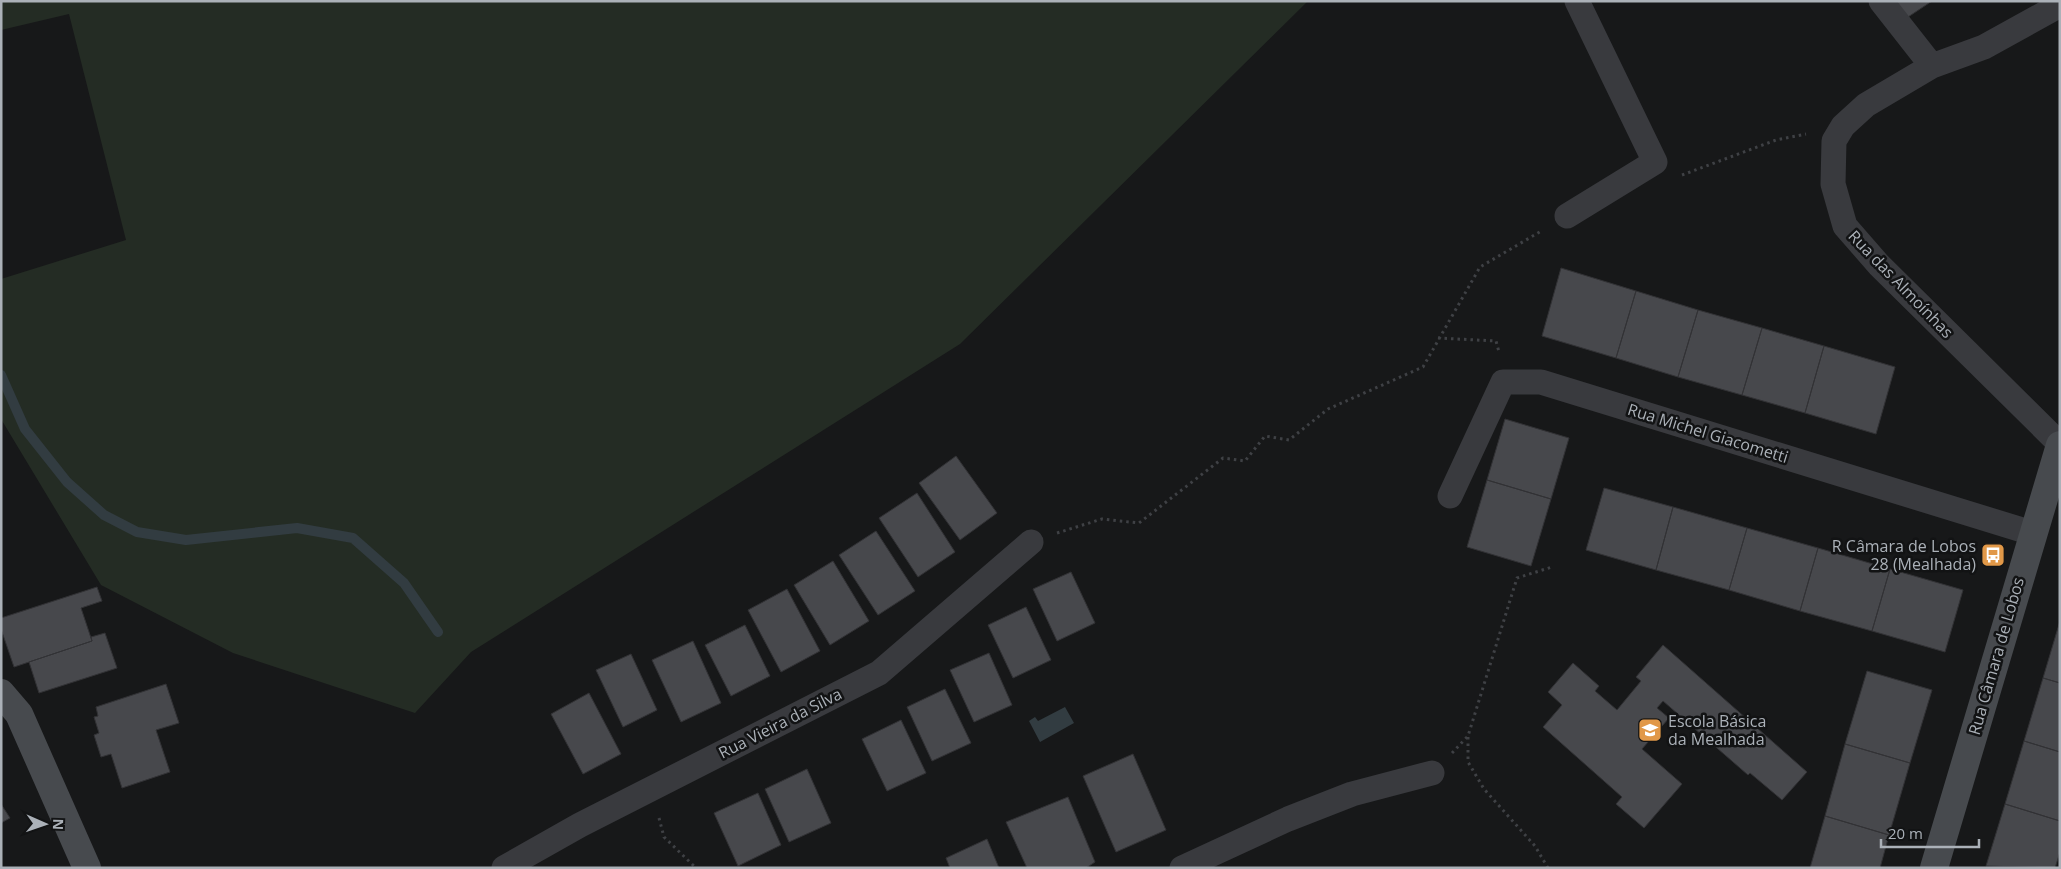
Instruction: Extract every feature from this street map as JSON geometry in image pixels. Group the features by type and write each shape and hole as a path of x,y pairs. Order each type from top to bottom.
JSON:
{"street":[{"path":"1567,216 1655,162 1577,1"},
{"path":"1881,1 1932,66"},
{"name":"Rua das Almoínhas","path":"2060,5 1984,47 1932,66 1866,105 1843,126 1834,141 1833,184 1845,226 1880,265 2060,444"},
{"path":"1450,496 1503,382 1510,382"},
{"name":"Rua Michel Giacometti","path":"1510,382 1541,382 2032,533"},
{"name":"Rua Câmara de Lobos","path":"1934,868 2060,444"},
{"name":"Rua Vieira da Silva","path":"504,868 651,789 879,673 1030,542"},
{"path":"1,693 20,714 87,868"},
{"path":"1182,868 1288,819 1352,794 1432,773"}],"path":[{"path":"1655,162 1681,176 1776,140 1843,126"},
{"path":"1030,542 1102,519 1139,523 1223,458 1245,461 1265,436 1289,440 1328,410 1423,367 1480,267 1567,216"},
{"path":"1438,338 1496,341 1510,382"},
{"path":"1548,868 1535,846 1484,789 1468,762 1468,736 1518,578 1552,567"},
{"path":"1432,773 1468,736"},
{"path":"651,789 664,837 696,868"}],"shaded area":[{"path":"1,1 1308,1 960,344 471,652 415,713 233,653 101,585 1,419 1,279 126,240 69,14 1,30"},
{"path":"1065,707 1074,723 1040,742 1029,721 1035,717 1038,721"}],"building":[{"path":"1893,1 1932,1 1905,19"},
{"path":"1561,268 1636,291 1616,358 1542,336"},
{"path":"1636,291 1698,310 1678,377 1616,358"},
{"path":"1698,310 1762,328 1742,395 1678,377"},
{"path":"1762,328 1824,346 1805,413 1742,395"},
{"path":"1824,346 1895,367 1876,434 1805,413"},
{"path":"1505,419 1569,438 1551,499 1487,480"},
{"path":"956,456 997,513 960,540 919,483"},
{"path":"1487,480 1551,499 1531,566 1467,547"},
{"path":"1604,488 1673,507 1656,570 1586,550"},
{"path":"917,493 955,552 918,577 879,518"},
{"path":"1673,507 1747,528 1729,590 1656,570"},
{"path":"1747,528 1818,548 1800,611 1729,590"},
{"path":"876,531 915,591 878,615 839,555"},
{"path":"1818,548 1890,569 1872,631 1800,611"},
{"path":"833,561 869,621 830,645 794,585"},
{"path":"1890,569 1963,590 1945,652 1872,631"},
{"path":"1071,572 1095,623 1057,641 1033,589"},
{"path":"97,587 102,601 81,608 92,641 14,667 1,629 1,618"},
{"path":"787,589 820,651 781,672 748,610"},
{"path":"1026,607 1051,660 1013,678 988,625"},
{"path":"2060,621 2060,683 2043,678"},
{"path":"745,625 770,676 731,696 705,645"},
{"path":"105,633 117,668 39,693 29,662 92,641 91,637"},
{"path":"693,641 721,703 681,722 652,660"},
{"path":"1663,645 1807,772 1782,800 1750,773 1748,775 1663,701 1657,708 1669,718 1642,749 1682,784 1644,828 1616,804 1622,797 1543,727 1562,705 1548,692 1573,663 1599,686 1595,691 1617,710 1641,681 1636,677"},
{"path":"989,653 1012,705 974,722 950,670"},
{"path":"631,654 657,710 623,727 596,670"},
{"path":"1867,671 1932,690 1910,763 1845,744"},
{"path":"2043,678 2060,683 2060,752 2024,741"},
{"path":"166,684 179,723 156,730 170,772 122,788 111,754 101,757 94,735 99,733 94,717 98,716 96,707"},
{"path":"945,689 971,743 932,761 907,707"},
{"path":"589,693 621,754 583,774 551,714"},
{"path":"901,720 926,773 887,791 862,739"},
{"path":"2024,741 2060,752 2060,821 2005,804"},
{"path":"1845,744 1910,763 1889,835 1825,816"},
{"path":"1133,754 1166,830 1116,852 1083,776"},
{"path":"807,769 831,823 789,842 765,789"},
{"path":"758,793 781,845 738,866 714,813"},
{"path":"1068,797 1095,862 1086,868 1027,868 1006,822"},
{"path":"1,804 10,818 1,823"},
{"path":"2005,804 2060,821 2060,852 2055,868 1986,866"},
{"path":"1825,816 1889,835 1880,868 1810,868"},
{"path":"987,839 999,868 950,868 946,858"}],"waterway":[{"path":"1,375 25,429 67,482 104,515 137,532 186,540 297,528 353,538 404,583 438,632"}],"place":[{"name":"R Câmara de Lobos 28 (Mealhada)","path":"1993,555"},
{"name":"Escola Básica da Mealhada","path":"1650,730"}]}
